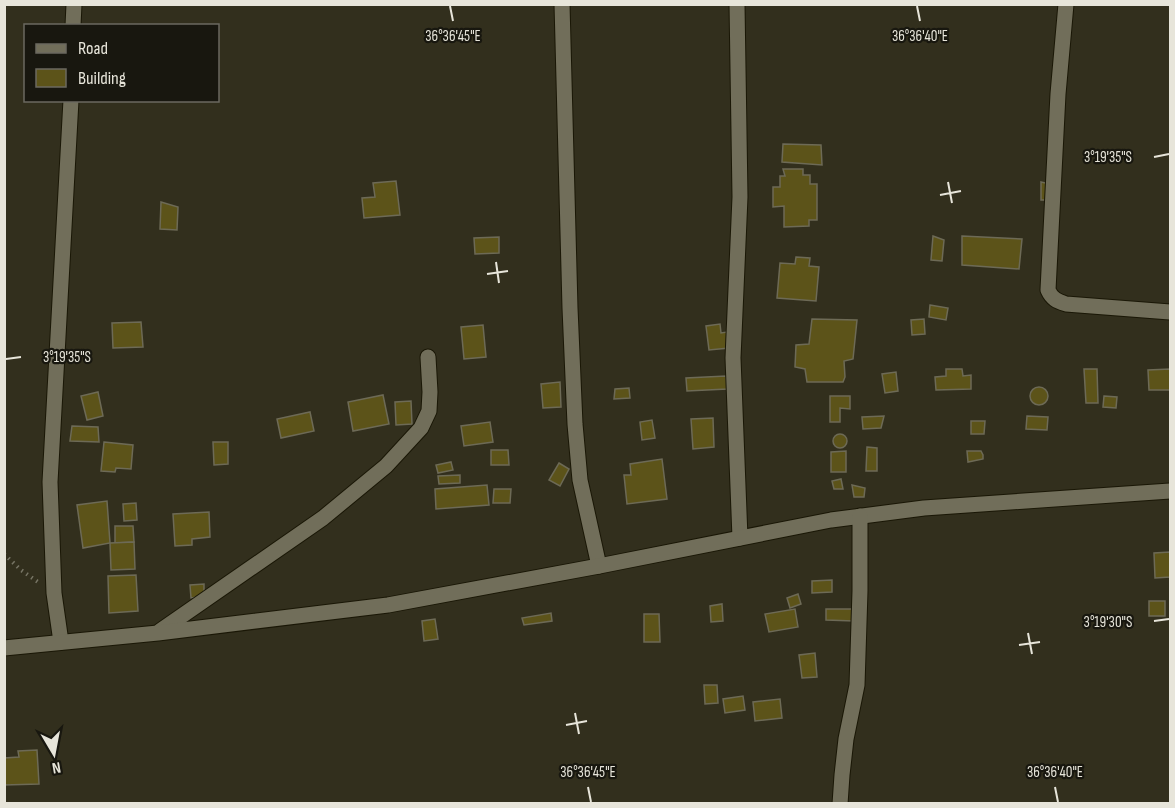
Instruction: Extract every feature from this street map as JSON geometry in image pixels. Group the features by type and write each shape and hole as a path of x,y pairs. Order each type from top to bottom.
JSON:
{"street":[{"path":"73,24 74,4"},
{"path":"562,4 575,424 580,480 599,566"},
{"path":"736,4 740,197 733,358 740,538"},
{"path":"1066,4 1058,94 1048,290 1056,301 1066,304 1170,312"},
{"path":"61,642 54,593 50,482 71,102"},
{"path":"158,633 323,518 386,466 421,428 429,411 428,357"},
{"path":"4,648 158,633 388,605 860,516 924,508 1170,490"},
{"path":"840,804 846,739 857,685 861,591 860,516"}],"path":[{"path":"4,554 21,570 54,593"}],"building":[{"path":"783,144 821,145 822,165 782,162"},
{"path":"783,169 803,169 803,175 810,175 810,184 817,184 817,220 809,220 809,226 784,227 784,206 773,207 773,187 780,187 780,176 785,176"},
{"path":"396,181 400,215 364,218 362,198 375,197 373,183"},
{"path":"1041,182 1054,185 1053,200 1041,200"},
{"path":"161,202 178,207 177,230 160,229"},
{"path":"933,236 944,240 942,261 931,260"},
{"path":"962,236 1022,239 1019,269 962,265"},
{"path":"499,237 499,253 475,254 474,238"},
{"path":"796,257 810,258 809,266 819,267 816,301 777,298 780,263 795,264"},
{"path":"930,305 948,308 946,320 929,317"},
{"path":"812,319 857,320 853,359 844,361 843,382 807,382 805,369 795,367 796,345 809,344"},
{"path":"924,319 925,334 912,335 911,320"},
{"path":"141,322 143,347 113,348 112,323"},
{"path":"720,324 721,333 727,332 729,348 709,350 706,326"},
{"path":"483,325 486,357 464,359 461,327"},
{"path":"946,369 962,369 963,376 971,375 971,389 936,390 935,377 946,376"},
{"path":"1084,369 1097,369 1098,403 1086,403"},
{"path":"1170,369 1170,390 1149,390 1148,370"},
{"path":"896,372 898,391 885,393 882,374"},
{"path":"726,376 727,389 687,391 686,378"},
{"path":"560,382 561,407 543,408 541,384"},
{"path":"1035,387 1043,387 1048,392 1046,403 1035,405 1030,400 1030,392"},
{"path":"629,388 630,398 614,399 615,389"},
{"path":"98,392 103,416 87,420 81,396"},
{"path":"383,395 389,424 353,431 348,402"},
{"path":"830,396 850,396 850,409 840,408 840,422 830,422"},
{"path":"1104,396 1117,397 1116,408 1103,407"},
{"path":"411,401 412,424 396,425 395,402"},
{"path":"310,412 314,431 281,438 277,419"},
{"path":"884,416 881,428 863,429 862,417"},
{"path":"1027,416 1048,417 1047,430 1026,429"},
{"path":"713,418 714,447 693,449 691,419"},
{"path":"652,420 655,438 642,440 640,422"},
{"path":"971,421 985,421 984,434 971,434"},
{"path":"490,422 493,442 464,446 461,426"},
{"path":"72,426 98,427 99,442 70,441"},
{"path":"840,434 845,436 847,441 845,446 840,448 835,446 833,441 835,436"},
{"path":"104,442 133,445 131,469 116,468 115,472 101,471"},
{"path":"213,442 228,442 228,464 214,465"},
{"path":"867,447 877,448 877,471 866,471"},
{"path":"491,450 508,450 509,465 491,465"},
{"path":"846,451 846,472 831,472 831,452"},
{"path":"967,451 981,451 983,459 968,462"},
{"path":"662,459 667,499 627,504 624,475 631,475 630,464"},
{"path":"451,462 453,470 438,473 436,465"},
{"path":"559,463 569,469 560,486 549,480"},
{"path":"460,475 460,483 439,484 438,476"},
{"path":"841,479 843,489 834,489 832,481"},
{"path":"487,485 489,505 436,509 435,489"},
{"path":"852,485 865,488 864,497 854,497"},
{"path":"494,489 511,489 510,503 493,503"},
{"path":"107,501 110,543 83,548 77,505"},
{"path":"136,503 137,520 124,521 123,504"},
{"path":"209,512 210,537 192,539 192,545 175,546 173,514"},
{"path":"115,526 133,526 134,542 115,543"},
{"path":"134,542 135,569 111,570 110,543"},
{"path":"1170,552 1170,577 1155,578 1154,553"},
{"path":"136,575 138,611 109,613 108,576"},
{"path":"832,580 832,592 812,593 812,581"},
{"path":"204,584 204,596 191,598 190,585"},
{"path":"798,594 801,604 790,608 787,598"},
{"path":"1149,601 1165,601 1165,616 1149,616"},
{"path":"722,604 723,621 711,622 710,606"},
{"path":"795,609 798,627 769,632 765,614"},
{"path":"826,609 854,609 854,621 826,620"},
{"path":"551,613 552,621 524,625 522,618"},
{"path":"644,614 659,614 660,642 644,642"},
{"path":"435,619 438,639 424,641 422,621"},
{"path":"815,653 817,677 802,678 799,655"},
{"path":"704,685 717,685 718,703 705,704"},
{"path":"743,696 745,710 725,713 723,699"},
{"path":"780,699 782,718 755,721 753,702"},
{"path":"37,750 39,784 4,785 4,758 19,757 18,751"}]}
